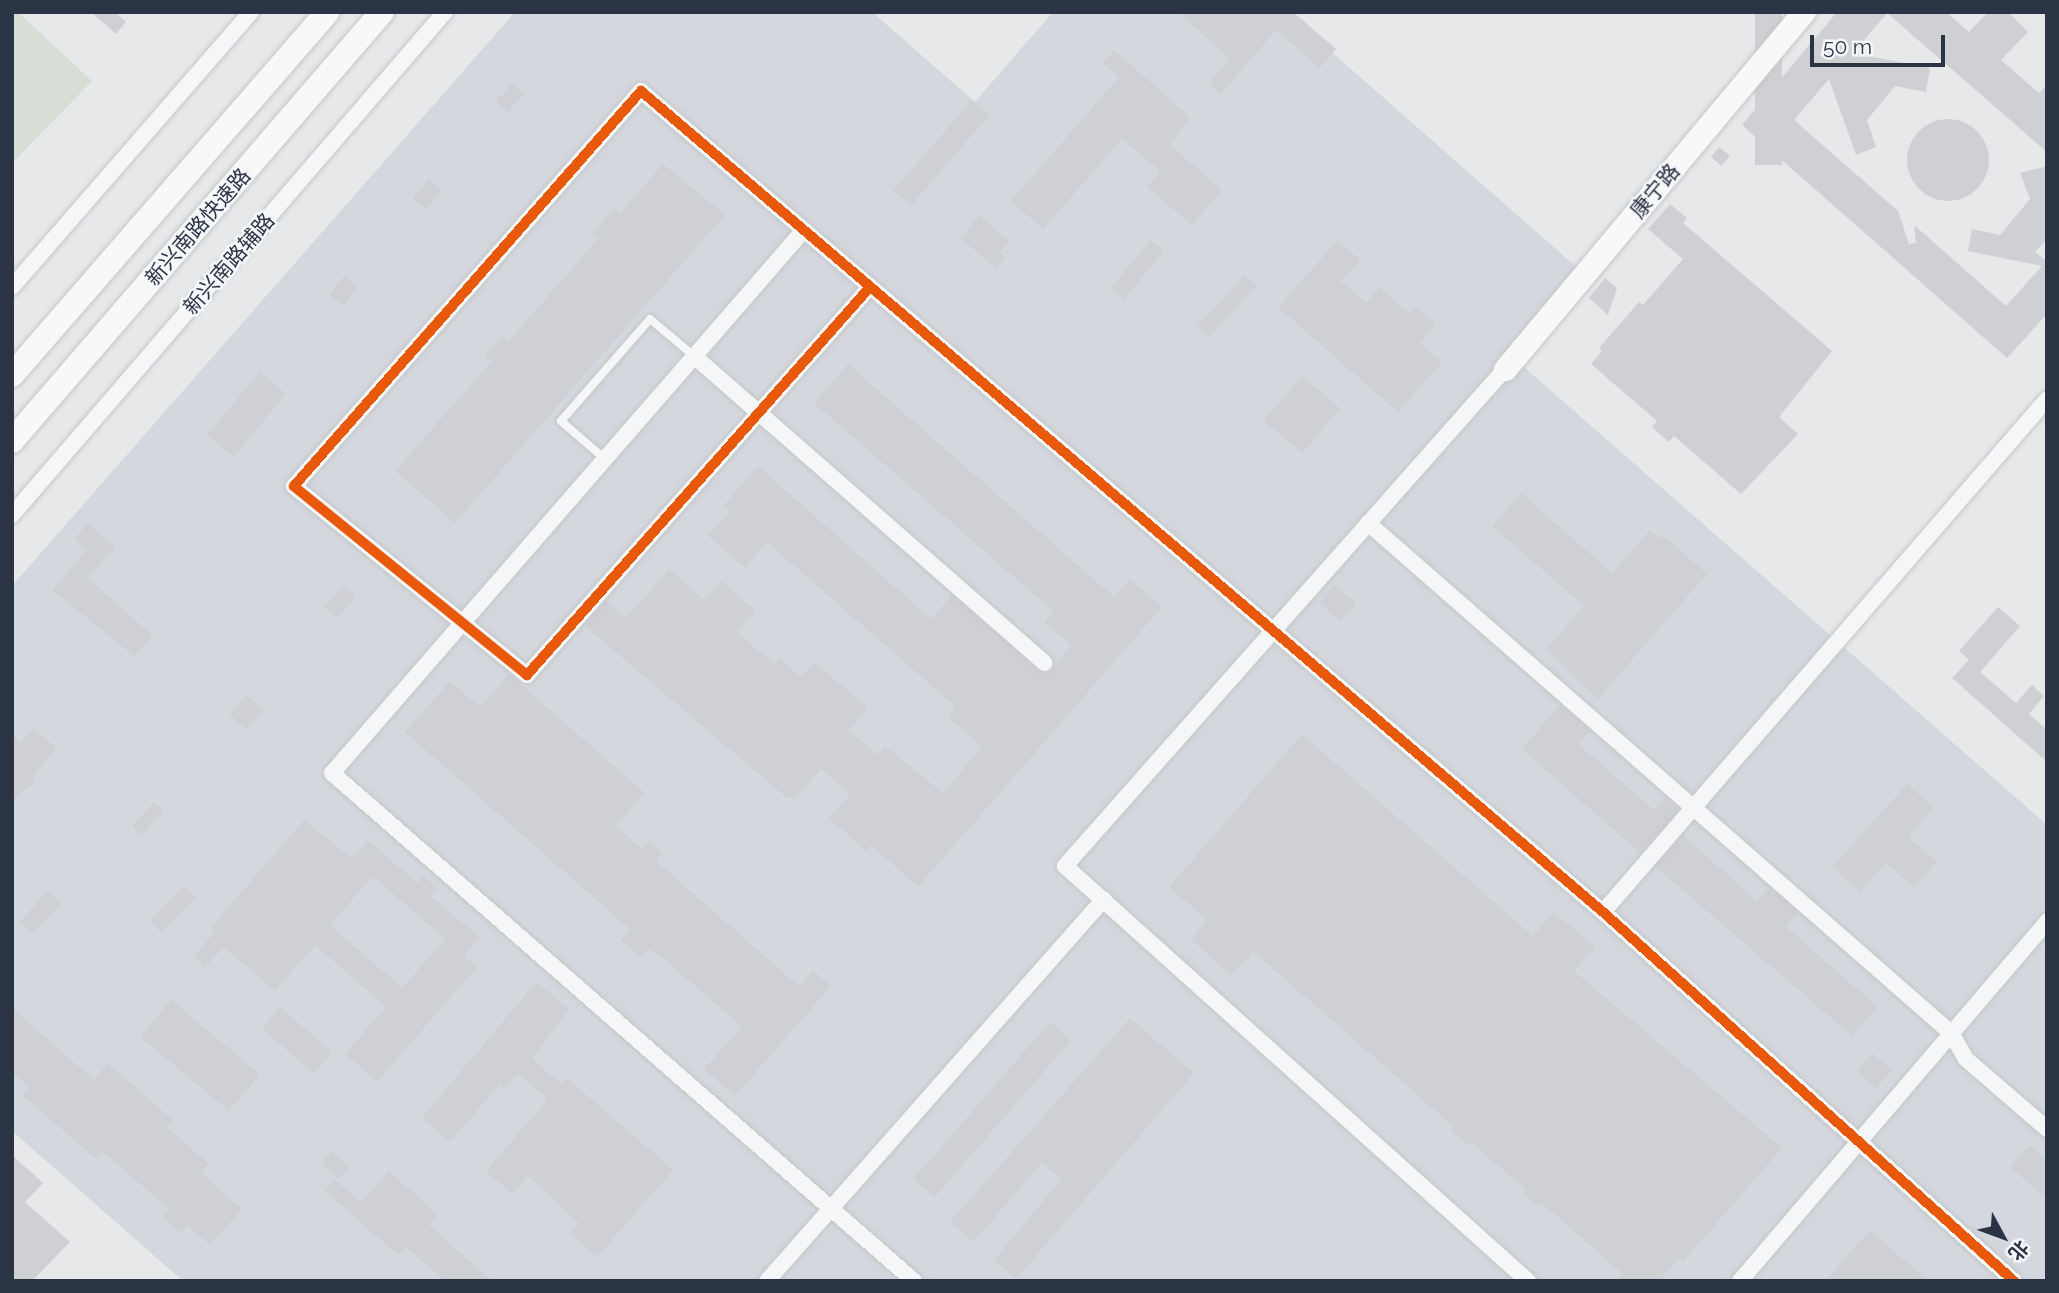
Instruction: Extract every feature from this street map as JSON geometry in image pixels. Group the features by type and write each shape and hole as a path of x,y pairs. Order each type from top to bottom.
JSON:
{"main road":[{"name":"新兴南路快速路","path":"12,441 361,41 382,12"},
{"path":"361,41 397,12"},
{"name":"新兴南路快速路","path":"12,375 325,14"}],"street":[{"path":"12,287 251,12"},
{"name":"新兴南路辅路","path":"12,515 445,12"},
{"name":"康宁路","path":"1504,369 1804,12"},
{"path":"870,286 527,675 294,486 641,91 870,286 1272,631 1602,912 2014,1281"},
{"path":"804,230 332,773 914,1281"},
{"path":"694,356 1045,663"},
{"path":"1504,369 1065,866 1528,1281"},
{"path":"1602,912 2047,399"},
{"path":"1368,523 1951,1033 1966,1059 2047,1129"},
{"path":"767,1281 1104,899"},
{"path":"1740,1281 2047,921"}],"lane":[{"path":"605,459 561,421 650,319 694,356"}],"shaded area":[{"path":"12,12 18,12 92,81 12,163"},
{"path":"515,12 872,12 975,102 1053,12 1286,12 1590,279 1518,362 2047,825 2047,1281 183,1281 12,1131 12,586"}],"building":[{"path":"91,12 115,12 126,22 116,34"},
{"path":"1178,12 1293,12 1336,49 1320,68 1276,30 1221,94 1209,84 1230,59"},
{"path":"1755,12 1782,12 1782,165 1755,165"},
{"path":"1837,12 1946,12 1969,32 1988,12 2008,12 2028,32 2001,60 2039,93 2047,85 2047,152 1887,13 1853,53 1930,68 1926,92 1895,86 1867,120 1876,147 1856,155 1829,79 1794,120 1898,211 1909,244 1916,243 1914,225 2006,306 2042,266 1968,251 1972,229 2000,235 2030,199 2020,173 2047,166 2047,239 2035,252 2047,261 2047,314 2007,358 1742,125"},
{"path":"1114,50 1190,117 1170,145 1222,190 1192,225 1147,187 1160,171 1122,139 1043,229 1011,201 1119,77 1103,63"},
{"path":"513,83 525,94 508,112 496,101"},
{"path":"972,100 989,115 911,206 893,191"},
{"path":"1940,119 1956,119 1971,126 1982,137 1989,152 1986,176 1977,189 1956,201 1940,201 1925,194 1914,183 1907,168 1907,152 1914,137 1925,126"},
{"path":"1719,147 1730,156 1722,166 1711,157"},
{"path":"663,164 725,215 455,523 395,471 492,361 485,355 502,336 508,342 598,239 592,234 614,208 620,213"},
{"path":"429,179 442,190 426,209 413,198"},
{"path":"1670,204 1687,218 1683,223 1832,351 1779,417 1798,434 1741,494 1674,436 1669,442 1652,427 1657,421 1591,364 1602,351 1599,348 1639,302 1643,305 1683,259 1648,229"},
{"path":"979,216 1009,241 999,252 1005,258 996,268 960,238"},
{"path":"1151,240 1164,251 1124,299 1111,288"},
{"path":"1338,240 1360,260 1340,281 1366,303 1379,288 1409,313 1415,306 1436,324 1420,343 1442,362 1398,412 1278,307"},
{"path":"1245,275 1257,286 1209,337 1197,326"},
{"path":"344,276 358,287 343,306 329,295"},
{"path":"1605,278 1617,288 1608,315 1589,298"},
{"path":"848,364 1114,597 1130,579 1162,607 918,887 871,845 866,851 829,818 850,794 821,769 795,799 787,798 585,626 606,601 626,618 669,569 704,600 721,581 756,611 737,632 774,664 780,658 801,677 814,662 868,708 849,730 878,755 885,746 943,793 982,747 948,717 956,707 767,542 745,568 708,536 729,512 723,506 758,466 931,619 952,595 1044,676 1053,669 1071,645 1044,622 1053,611 814,403"},
{"path":"260,372 286,394 233,457 207,435"},
{"path":"1302,376 1340,408 1302,453 1264,421"},
{"path":"1521,493 1612,573 1650,530 1661,539 1664,536 1707,574 1597,700 1546,649 1584,606 1492,526"},
{"path":"88,523 115,547 88,578 152,635 134,656 52,590 87,550 74,539"},
{"path":"343,585 356,596 337,618 324,607"},
{"path":"1335,585 1356,603 1340,621 1319,603"},
{"path":"1998,607 2020,626 1980,672 2016,703 2032,685 2044,696 2029,714 2047,730 2047,762 1952,678 1969,660 1959,651"},
{"path":"509,674 645,793 616,826 642,849 649,840 663,853 656,861 799,986 813,970 831,986 735,1096 704,1069 742,1027 669,963 649,949 641,958 621,940 630,929 405,732 450,681 480,707"},
{"path":"247,695 264,711 246,730 229,714"},
{"path":"1560,705 1590,731 1578,744 1654,810 1665,798 1678,810 1640,853 1522,749"},
{"path":"34,728 56,748 32,778 36,781 12,801 12,735 21,743"},
{"path":"1302,734 1533,936 1554,912 1595,947 1574,971 1782,1148 1683,1262 1679,1258 1659,1281 1615,1281 1622,1273 1543,1204 1539,1207 1522,1192 1525,1189 1471,1142 1468,1145 1451,1131 1454,1127 1253,951 1231,976 1191,939 1207,920 1169,887"},
{"path":"1907,784 1934,808 1908,837 1937,862 1914,888 1886,863 1860,892 1832,867"},
{"path":"154,802 164,811 142,835 132,827"},
{"path":"304,820 352,858 368,840 417,883 424,876 438,889 431,896 480,938 464,956 477,967 377,1082 345,1054 386,1007 315,945 275,991 224,947 205,967 193,957 215,932 210,928","holes":["373,876 445,939 402,988 330,925"]},
{"path":"1683,835 1757,901 1769,888 1798,913 1786,927 1878,1007 1852,1036 1656,867"},
{"path":"184,886 196,898 161,933 149,921"},
{"path":"48,891 61,903 33,933 20,921"},
{"path":"536,982 569,1009 532,1059 561,1084 567,1078 673,1170 597,1257 570,1234 579,1223 528,1176 512,1194 486,1171 548,1099 518,1074 505,1088 500,1084 450,1142 422,1118"},
{"path":"171,1000 260,1075 229,1111 140,1037"},
{"path":"280,1007 332,1052 314,1073 262,1028"},
{"path":"12,1008 94,1080 108,1063 173,1120 167,1127 209,1164 201,1173 242,1209 210,1245 188,1226 181,1233 162,1217 169,1209 103,1152 96,1159 22,1095 29,1087 12,1073"},
{"path":"1130,1018 1194,1073 1016,1279 994,1260 1061,1179 1042,1163 973,1242 950,1222"},
{"path":"1050,1022 1071,1040 935,1197 914,1179"},
{"path":"1872,1053 1892,1070 1876,1088 1857,1071"},
{"path":"2030,1145 2047,1160 2047,1199 2010,1167"},
{"path":"331,1152 348,1167 339,1178 321,1163"},
{"path":"12,1155 43,1183 25,1202 70,1242 32,1281 12,1281"},
{"path":"389,1171 438,1215 429,1225 492,1281 444,1281 405,1246 398,1255 325,1191 335,1180 361,1202"},
{"path":"1870,1230 1889,1247 1928,1281 1825,1281"}],"cycle path":[{"path":"870,287 527,675 294,486 641,91 1603,912 2014,1281"}]}
